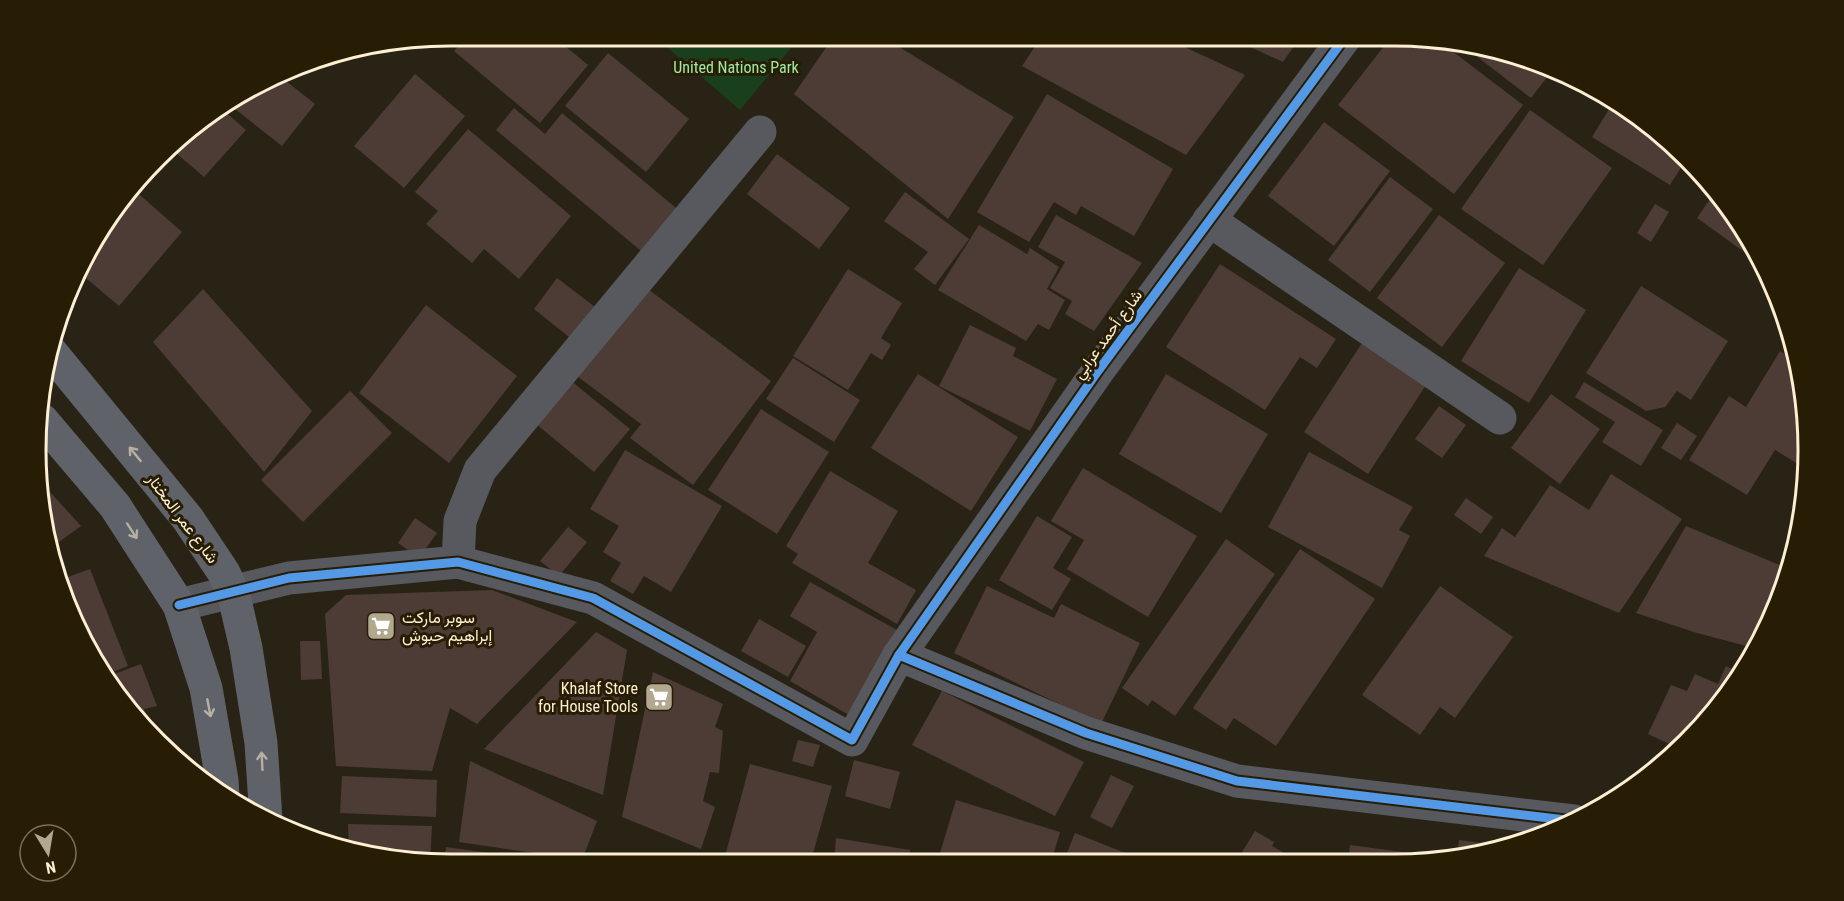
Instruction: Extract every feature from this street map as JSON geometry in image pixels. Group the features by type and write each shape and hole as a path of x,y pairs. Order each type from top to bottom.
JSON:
{"main road":[{"name":"شارع عمر المختار","path":"57,359 188,519 224,573 233,592 246,648 261,743 265,809"},
{"path":"47,426 115,506 179,604 206,688 222,783"}],"street":[{"name":"شارع أحمد عرابي","path":"458,562 592,598 852,740 899,655 1098,371 1339,46"},
{"path":"179,604 289,578 458,562 460,521 480,470 760,132"},
{"path":"1209,220 1500,418"},
{"path":"899,655 1086,734 1237,781 1559,819"}],"green space":[{"name":"United Nations Park","path":"666,46 793,46 740,110"}],"building":[{"path":"458,46 565,46 588,65 540,123 454,51"},
{"path":"827,46 897,46 1014,117 948,219 794,94"},
{"path":"1035,46 1183,46 1245,75 1186,155 1022,66"},
{"path":"1248,46 1294,46 1283,62"},
{"path":"1384,46 1394,46 1452,51 1523,105 1454,194 1338,105"},
{"path":"608,53 689,119 646,172 565,106"},
{"path":"1474,55 1547,77 1531,98"},
{"path":"415,74 465,116 404,188 354,146"},
{"path":"286,81 315,104 282,146 235,109"},
{"path":"1047,94 1173,169 1134,236 1081,206 1076,215 1054,202 1029,242 977,212"},
{"path":"514,108 545,134 562,113 682,213 646,255 496,130"},
{"path":"1609,109 1639,130 1681,167 1670,185 1592,137"},
{"path":"1530,110 1612,168 1543,265 1461,209"},
{"path":"228,114 246,130 204,177 177,154"},
{"path":"1324,122 1390,171 1334,246 1268,196"},
{"path":"468,129 571,216 519,279 484,249 472,263 426,224 438,211 415,192"},
{"path":"777,154 850,208 819,249 747,194"},
{"path":"1390,177 1433,209 1370,292 1328,260"},
{"path":"905,192 969,239 935,285 914,269 928,252 884,221"},
{"path":"139,194 182,232 119,306 85,278 115,226"},
{"path":"1710,200 1745,252 1697,218"},
{"path":"1655,204 1669,212 1651,242 1637,233"},
{"path":"1056,215 1142,263 1094,331 1065,314 1072,301 1050,288 1065,262 1038,247"},
{"path":"1439,215 1505,263 1442,347 1377,298"},
{"path":"979,225 1027,254 1030,248 1059,267 1047,289 1065,300 1049,330 1038,324 1026,341 938,290"},
{"path":"1220,264 1336,339 1317,368 1300,357 1265,410 1166,347"},
{"path":"1519,268 1586,310 1529,403 1461,361"},
{"path":"848,269 902,303 881,338 891,345 882,360 871,353 848,390 793,356"},
{"path":"557,278 599,310 574,341 534,309"},
{"path":"641,284 771,381 693,485 630,438 641,424 573,373"},
{"path":"1641,286 1728,341 1691,400 1677,391 1665,407 1646,411 1586,373"},
{"path":"203,289 312,411 264,472 153,342"},
{"path":"426,305 517,376 449,463 359,393"},
{"path":"970,325 1016,348 1013,356 1057,379 1030,431 939,386"},
{"path":"1362,343 1426,385 1368,474 1304,432"},
{"path":"1780,351 1786,355 1797,424 1797,464 1775,450 1747,495 1689,460 1729,396 1746,407"},
{"path":"793,358 860,400 834,442 766,399"},
{"path":"918,374 1018,437 971,511 871,448"},
{"path":"1166,374 1268,434 1221,513 1119,454"},
{"path":"570,380 630,429 594,472 535,423"},
{"path":"1584,382 1663,430 1641,466 1602,442 1615,422 1575,397"},
{"path":"350,391 392,433 303,522 261,480"},
{"path":"1551,394 1600,429 1560,484 1511,448"},
{"path":"1439,406 1466,425 1442,458 1415,439"},
{"path":"761,409 829,452 777,534 708,490"},
{"path":"1677,423 1697,436 1681,460 1661,448"},
{"path":"625,450 722,506 671,592 644,576 633,594 610,581 621,563 603,552 619,526 590,509"},
{"path":"1309,452 1413,507 1399,530 1410,536 1382,588 1268,527"},
{"path":"1083,468 1197,536 1148,617 1067,569 1084,540 1051,521"},
{"path":"830,471 898,511 868,563 916,590 897,624 792,563 798,554 786,546"},
{"path":"1611,474 1682,519 1619,613 1484,556 1502,528 1515,537 1550,485 1589,510"},
{"path":"49,490 81,526 57,543"},
{"path":"1466,498 1493,517 1481,534 1454,515"},
{"path":"1037,516 1072,537 1053,568 1071,579 1052,610 999,580"},
{"path":"415,518 437,533 419,558 398,543"},
{"path":"1686,526 1781,566 1767,605 1746,646 1636,613"},
{"path":"568,527 587,542 559,576 540,561"},
{"path":"1226,539 1275,574 1175,716 1152,700 1148,706 1122,688"},
{"path":"1300,549 1375,599 1276,746 1234,718 1226,730 1193,708"},
{"path":"90,569 128,666 113,672 88,629 67,577"},
{"path":"810,582 897,630 849,715 790,681 817,632 790,616"},
{"path":"987,586 1054,618 1061,604 1140,643 1101,724 954,653"},
{"path":"1440,586 1513,637 1455,718 1440,707 1420,735 1362,695"},
{"path":"492,590 577,622 477,724 450,708 432,771 336,766 325,614 346,595"},
{"path":"759,619 806,646 788,677 741,651"},
{"path":"596,632 627,650 603,795 484,749"},
{"path":"300,641 320,641 322,679 301,680"},
{"path":"141,664 157,706 144,709 147,717 130,696 114,674"},
{"path":"1726,666 1732,669 1697,717 1670,744 1648,734 1671,685 1687,691 1695,674 1718,684"},
{"path":"653,672 723,704 715,727 723,731 719,773 710,772 703,801 715,807 701,849 622,817"},
{"path":"942,691 1084,762 1055,816 912,745"},
{"path":"798,740 820,745 813,767 792,761"},
{"path":"854,760 900,772 890,809 845,796"},
{"path":"470,761 597,821 584,854 541,854 459,842"},
{"path":"750,764 832,786 813,854 726,854"},
{"path":"1111,775 1134,786 1112,828 1090,817"},
{"path":"342,776 437,780 436,817 340,813"},
{"path":"956,800 1060,832 1054,854 940,854"},
{"path":"348,824 432,826 430,854 398,851 349,842"},
{"path":"1255,831 1274,842 1272,846 1286,854 1241,854"},
{"path":"1075,833 1128,854 1067,854"},
{"path":"836,838 910,850 910,854 835,854"},
{"path":"1459,840 1486,844 1472,847 1458,849"},
{"path":"1350,845 1418,854 1394,854 1349,854"},
{"path":"446,847 497,854 450,854 445,854"}],"cycle path":[{"path":"899,655 1098,371 1339,46"},
{"path":"179,605 289,578 458,562 593,598 852,740 899,655 1086,733 1237,781 1559,819"}],"place":[{"name":"سوبر ماركت إبراهيم حبوش","path":"381,626"},
{"name":"Khalaf Store for House Tools","path":"659,697"}]}
